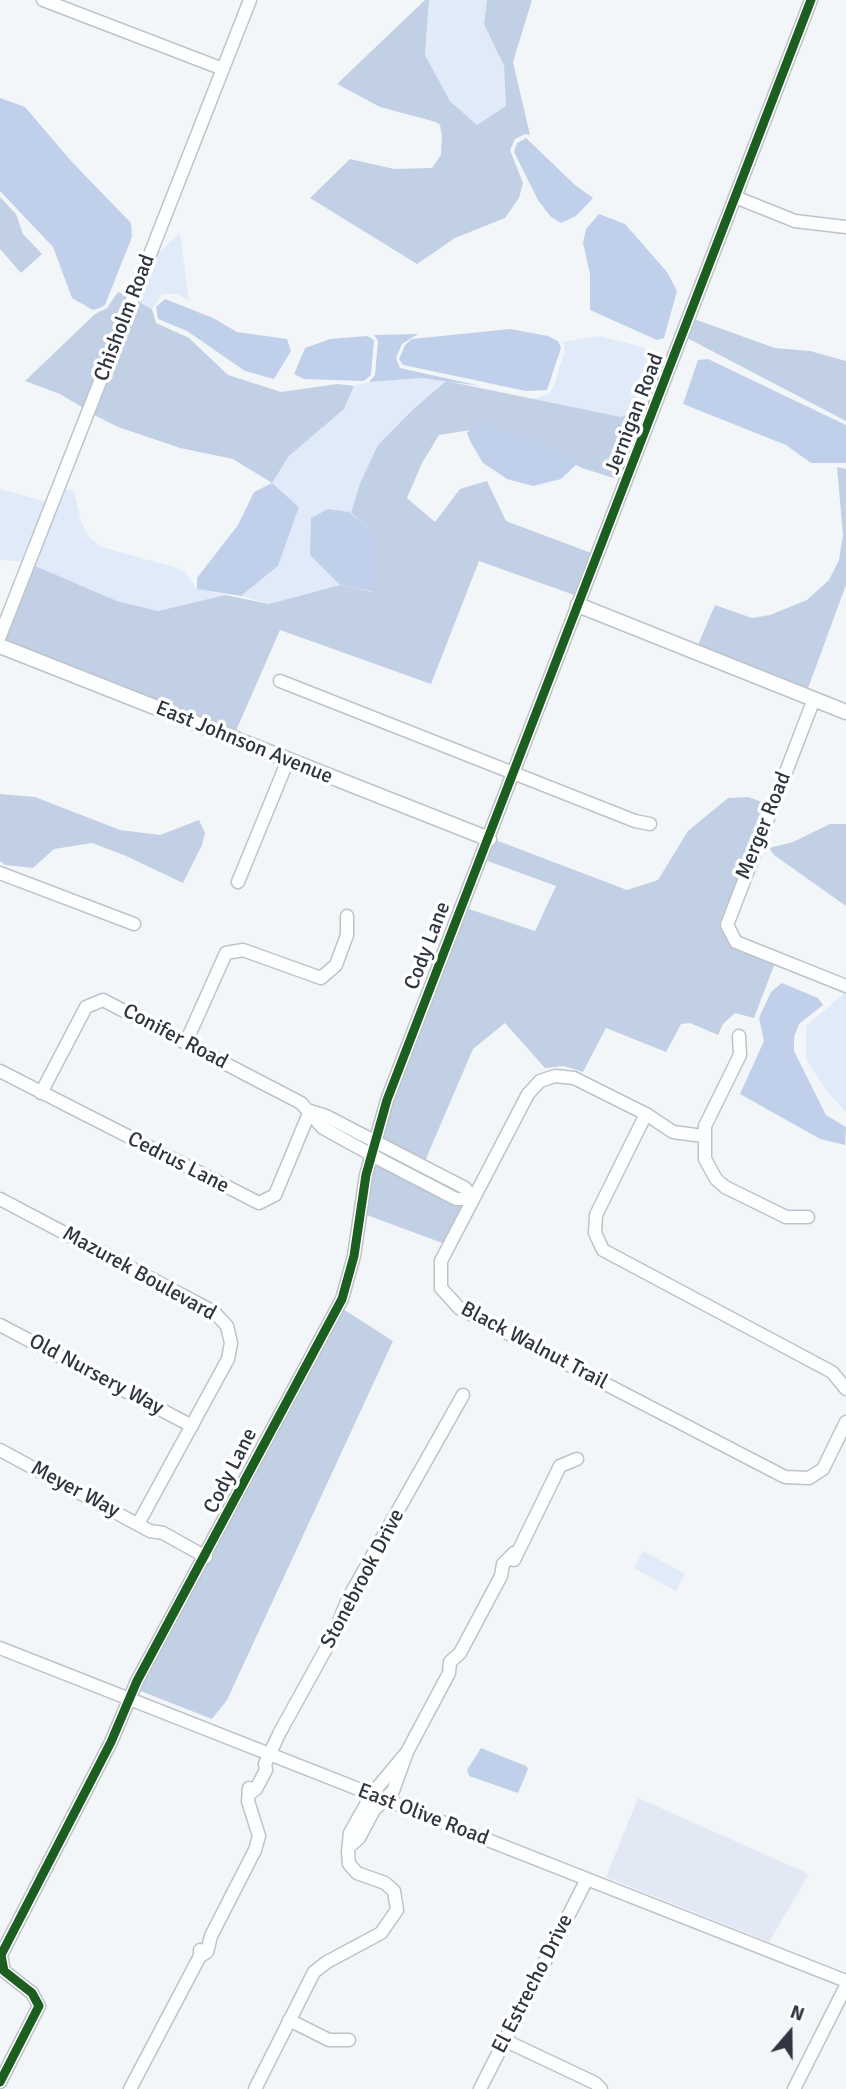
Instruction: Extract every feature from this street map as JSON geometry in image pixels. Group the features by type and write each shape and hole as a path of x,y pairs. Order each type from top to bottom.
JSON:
{"main road":[{"path":"578,605 846,712"},
{"name":"East Johnson Avenue","path":"0,646 489,839"}],"street":[{"path":"43,0 223,69"},
{"name":"Chisholm Road","path":"0,636 250,0"},
{"name":"Jernigan Road","path":"489,839 811,0"},
{"path":"735,197 795,221 846,227"},
{"path":"280,681 635,821 650,824"},
{"name":"Merger Road","path":"814,699 727,918 732,938 846,986"},
{"path":"238,882 288,760"},
{"name":"Cody Lane","path":"0,2081 38,2006 33,1993 4,1971 1,1955 111,1742 129,1700 342,1299 354,1256 372,1147 387,1100 489,839"},
{"path":"0,873 134,924"},
{"path":"186,1042 226,953 243,950 321,978 336,965 347,935 347,916"},
{"name":"Conifer Road","path":"41,1093 86,1007 96,1001 108,1002 302,1103 310,1111 372,1147 465,1188 473,1199"},
{"path":"739,1036 740,1055 703,1136 703,1149 709,1169 725,1187 786,1217 808,1217"},
{"name":"Cedrus Lane","path":"0,1071 259,1203 275,1195 310,1111"},
{"name":"Black Walnut Trail","path":"703,1136 673,1132 646,1114 573,1077 555,1076 540,1081 528,1094 439,1270 446,1296 459,1308 785,1477 809,1478 823,1469 846,1422"},
{"path":"646,1114 596,1214 595,1233 603,1250 832,1372 846,1389"},
{"name":"Mazurek Boulevard","path":"0,1199 221,1318 230,1334 231,1352 138,1524"},
{"name":"Old Nursery Way","path":"0,1325 191,1426"},
{"name":"Stonebrook Drive","path":"130,2089 201,1956 207,1952 211,1936 257,1843 256,1821 250,1808 249,1794 256,1789 266,1770 267,1760 361,1576 463,1395"},
{"name":"Meyer Way","path":"0,1450 150,1531 163,1533 204,1561"},
{"path":"254,2089 321,1965 381,1933 397,1910 397,1897 390,1886 352,1869 347,1858 350,1833 378,1797 407,1752 449,1674 457,1667 460,1653 501,1576 511,1567 514,1553 560,1466 577,1459"},
{"name":"East Olive Road","path":"0,1648 267,1760 378,1797 846,1984"},
{"name":"El Estrecho Drive","path":"480,2089 587,1880"},
{"path":"794,2089 846,1984"},
{"path":"289,2020 329,2040 349,2039"},
{"path":"504,2040 595,2083 601,2089"}],"shaded area":[{"path":"425,0 429,0 425,55 450,101 477,125 506,106 504,66 484,24 487,0 532,0 513,62 530,135 525,134 515,139 510,150 523,183 519,198 505,218 455,238 417,264 310,198 350,159 394,169 432,168 441,155 442,136 440,125 436,122 380,107 337,84"},
{"path":"429,0 487,0 484,24 504,66 506,107 477,125 450,101 425,55"},
{"path":"0,98 25,107 72,162 131,223 132,237 105,305 100,308 93,310 72,298 53,247 0,191"},
{"path":"526,138 575,185 593,198 576,216 561,223 550,216 538,200 514,152 517,143"},
{"path":"0,197 16,214 23,234 42,254 21,273 0,249"},
{"path":"599,214 625,224 667,272 677,291 664,338 657,340 590,310 590,274 583,243 586,229"},
{"path":"180,233 189,301 177,294 162,294 152,309 137,301 153,258"},
{"path":"118,292 129,297 85,409 60,394 25,381 95,314 107,308"},
{"path":"165,299 213,318 237,332 287,339 291,351 274,379 245,371 187,331 158,319 156,307"},
{"path":"137,301 152,309 156,323 189,338 228,375 281,392 337,384 354,386 344,409 289,456 272,483 233,459 180,448 118,427 92,414"},
{"path":"694,319 775,348 810,351 846,361 846,421 687,338"},
{"path":"510,329 548,336 558,341 561,348 547,390 526,391 403,365 399,359 405,345 412,339"},
{"path":"418,334 402,344 396,358 400,368 481,386 421,378 369,382 375,375 378,341 374,335"},
{"path":"367,336 374,340 371,375 364,381 304,379 294,374 305,348 330,339"},
{"path":"599,336 642,347 667,367 656,397 622,417 530,400 548,394 554,386 565,349 563,342"},
{"path":"708,359 846,425 846,463 811,463 786,445 683,404 698,360"},
{"path":"421,378 446,381 410,411 378,445 360,483 351,513 328,509 310,555 340,585 269,604 241,596 278,566 299,507 272,483 289,456 344,409 354,386 369,382"},
{"path":"446,381 621,417 656,397 623,481 582,468 576,465 572,457 471,430 439,435 422,463 407,498 435,522 460,489 487,481 506,521 594,554 577,596 479,561 431,684 280,630 235,733 3,642 33,565 117,601 158,611 225,595 269,604 340,585 372,592 367,527 351,513 360,483 378,445 411,411"},
{"path":"478,420 572,457 576,465 561,479 533,486 507,479 483,463 471,443 467,433"},
{"path":"837,467 846,469 846,585 807,691 697,647 715,605 752,618 770,615 807,600 829,580 839,560 843,535"},
{"path":"272,483 299,507 278,566 241,596 197,589 197,578 238,525 254,492"},
{"path":"63,488 74,491 81,521 89,537 102,547 177,568 186,573 196,588 225,595 158,611 117,601 33,565"},
{"path":"0,489 48,502 24,562 0,560"},
{"path":"328,509 349,512 367,527 376,542 373,592 340,585 310,555 311,518"},
{"path":"0,794 35,797 120,830 160,835 199,820 205,833 183,883 92,843 54,849 33,868 5,865 0,861"},
{"path":"748,797 768,804 733,889 722,927 724,935 734,947 775,963 754,1018 735,1013 723,1024 718,1035 690,1023 681,1024 666,1052 606,1028 583,1072 564,1066 545,1068 505,1023 473,1049 425,1161 379,1138 466,908 535,931 556,886 485,860 493,839 627,890 658,880 688,831 728,798"},
{"path":"830,824 846,824 846,906 774,855 769,848 793,842"},
{"path":"782,983 818,998 823,1005 799,1024 794,1037 794,1051 826,1115 846,1127 845,1145 820,1139 740,1094 764,1041 759,1018 771,992"},
{"path":"846,992 846,1112 828,1093 806,1059 806,1026"},
{"path":"373,1161 463,1204 445,1244 364,1214"},
{"path":"343,1309 393,1341 227,1700 212,1719 138,1690"},
{"path":"643,1551 685,1574 676,1591 634,1568"},
{"path":"481,1748 526,1766 528,1769 518,1793 469,1776 467,1770"},
{"path":"638,1798 809,1874 769,1942 606,1877"}],"cycle path":[{"path":"0,2082 39,2006 32,1993 4,1971 1,1955 111,1742 137,1681 342,1299 354,1256 366,1175 387,1100 811,0"}]}
